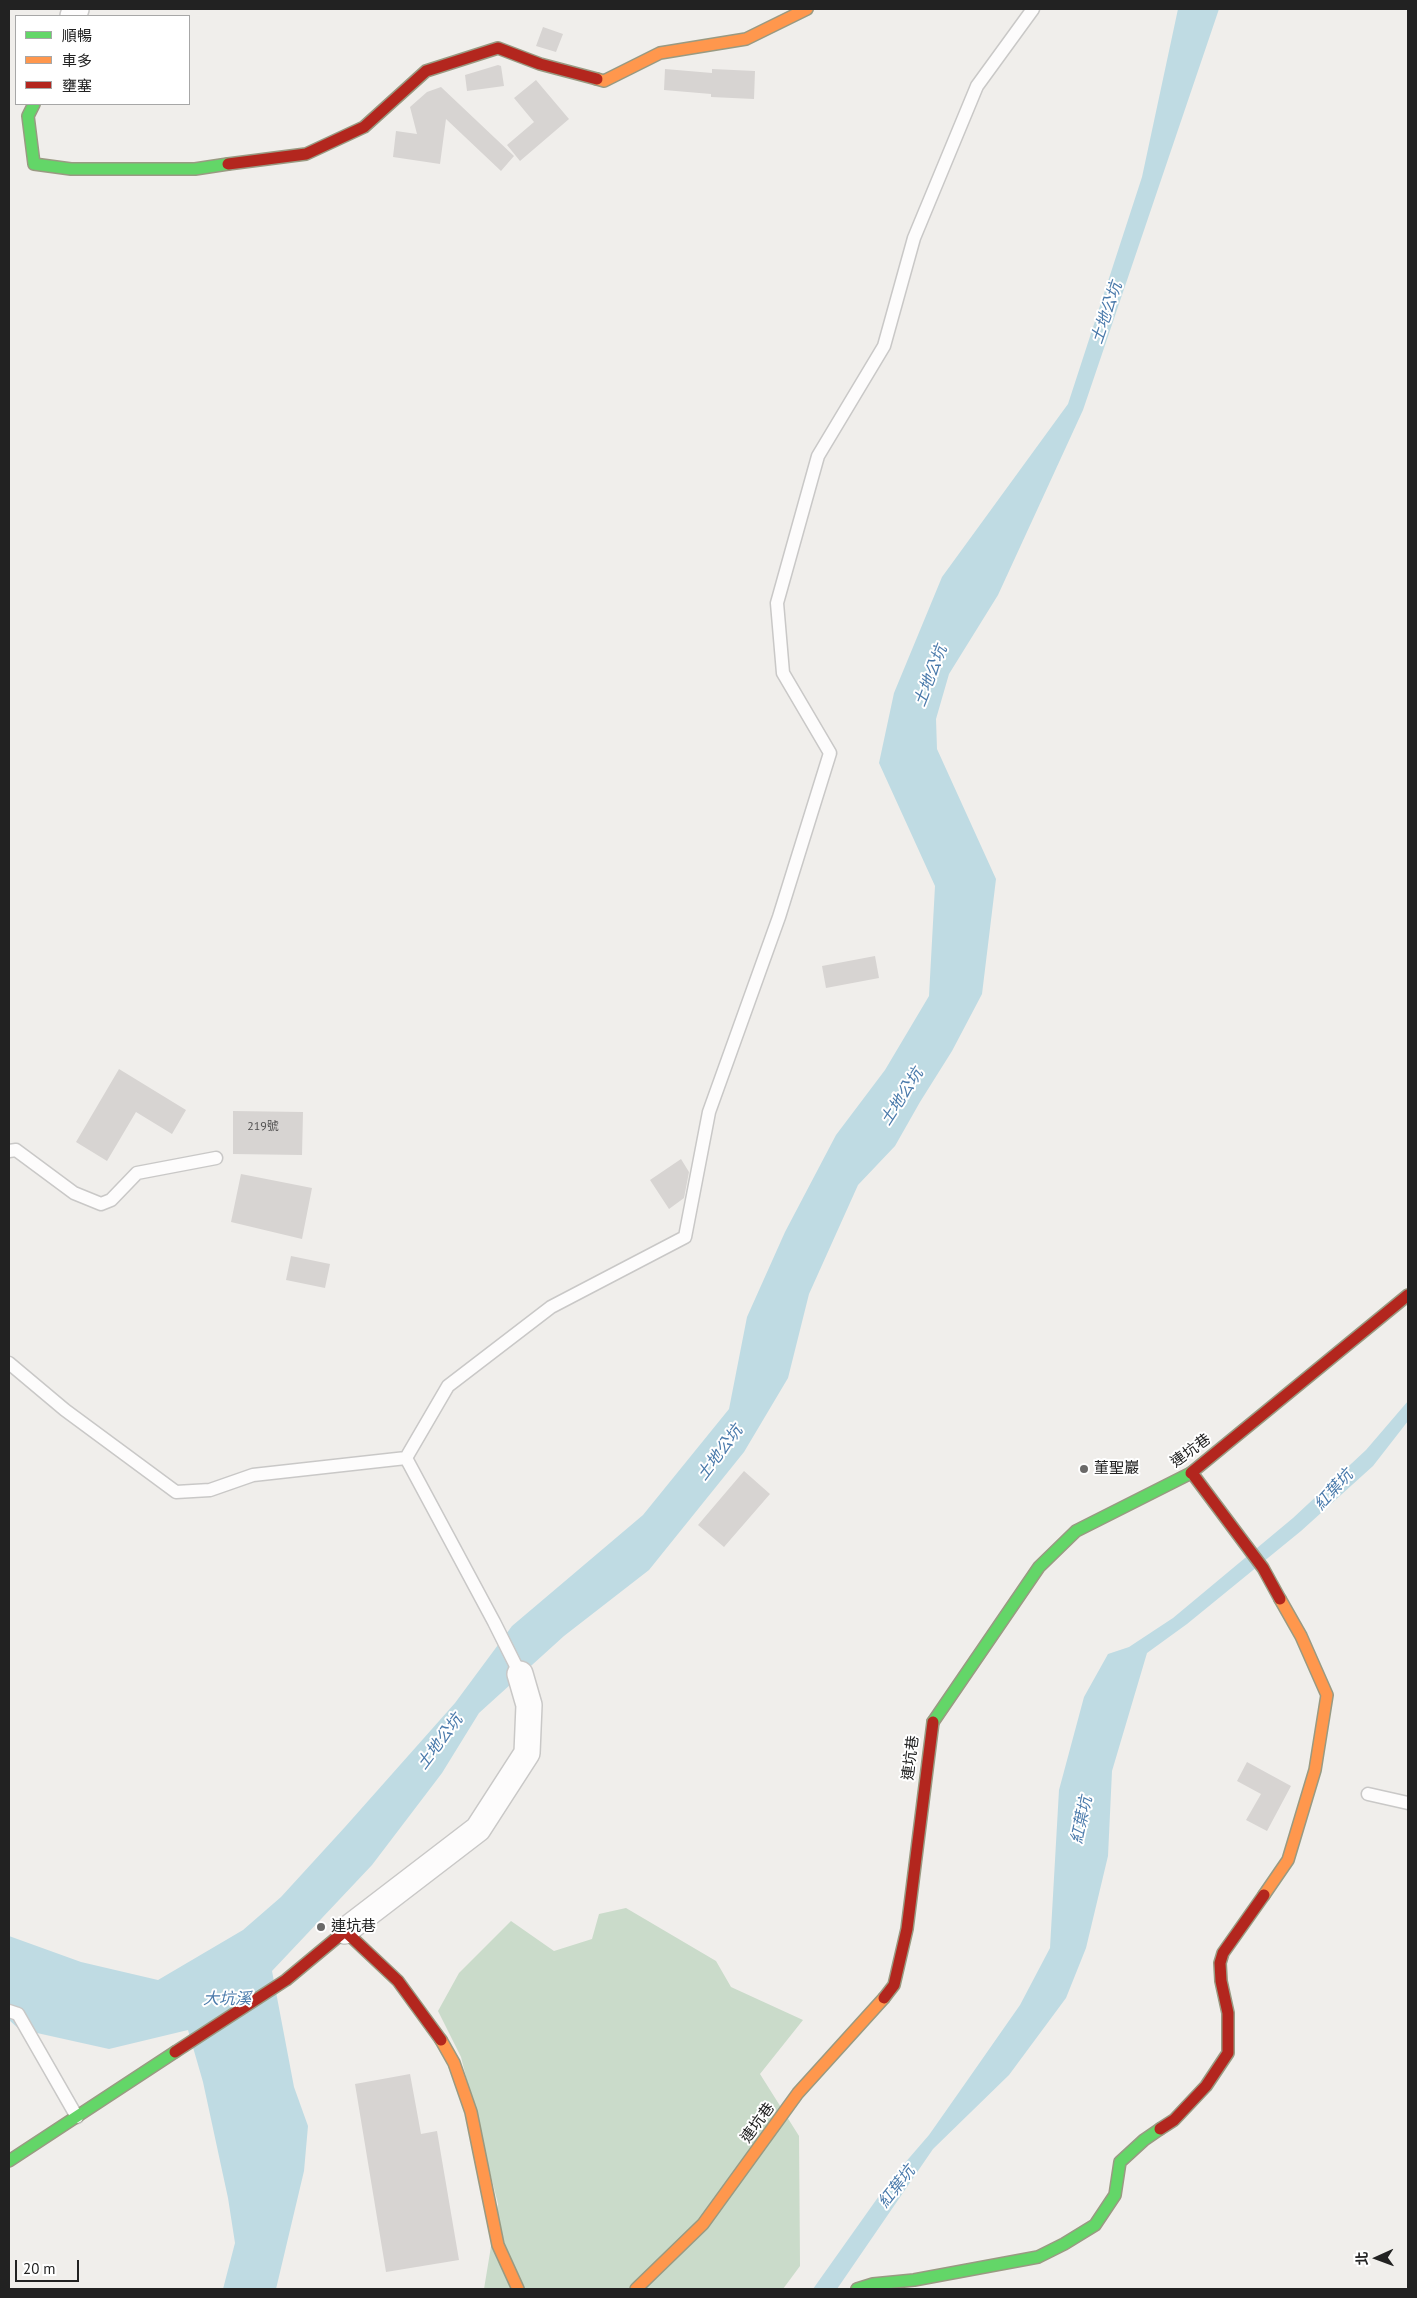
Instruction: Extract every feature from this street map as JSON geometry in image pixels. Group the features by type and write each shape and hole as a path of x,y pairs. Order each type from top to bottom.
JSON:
{"street":[{"path":"34,105 28,116 34,164 71,169 195,169 306,154 364,127 426,71 498,48 540,64 604,81 660,53 746,39 807,9"},
{"name":"連坑巷","path":"636,2289 703,2224 798,2094 872,2014 894,1985 907,1928 931,1725 1039,1567 1076,1531 1192,1473 1408,1295"},
{"path":"857,2289 873,2284 914,2280 1038,2257 1095,2225 1114,2195 1120,2162 1144,2140 1174,2120 1206,2086 1228,2053 1228,2013 1221,1980 1220,1963 1223,1953 1288,1860 1315,1770 1328,1695 1301,1636 1263,1568 1192,1473"},
{"path":"9,2161 286,1980 345,1931 478,1829 527,1753 529,1705 520,1674"},
{"path":"345,1931 398,1981 438,2036 454,2063 471,2112 498,2245 518,2289"}],"lane":[{"path":"406,1458 448,1386 551,1307 685,1237 709,1112 779,917 830,753 783,673 777,603 818,456 884,346 914,238 977,86 1033,9"},
{"path":"9,1152 16,1150 74,1194 101,1204 111,1200 137,1173 216,1158"},
{"path":"9,1363 65,1410 176,1492 210,1490 253,1475 406,1458"},
{"path":"406,1458 520,1674"},
{"path":"1368,1794 1408,1803"},
{"path":"9,2011 18,2014 77,2117"}],"green space":[{"path":"626,1908 716,1961 731,1987 803,2020 760,2074 799,2136 800,2266 783,2289 484,2289 498,2204 461,2057 438,2011 459,1973 511,1921 554,1951 592,1939 599,1914"}],"water":[{"name":"大坑溪","path":"1178,9 1219,9 1083,410 998,595 949,674 936,719 937,749 996,879 982,994 952,1051 895,1146 858,1185 809,1294 788,1378 744,1452 649,1570 564,1636 479,1713 442,1773 372,1865 272,1971 294,2087 308,2126 304,2171 276,2289 223,2289 235,2243 228,2198 203,2082 188,2030 109,2049 19,2029 9,2020 9,1936 81,1962 158,1980 243,1930 281,1897 455,1703 512,1626 643,1515 729,1409 747,1317 785,1232 836,1135 885,1070 929,996 935,886 879,763 894,693 942,577 1068,404 1142,177"},
{"name":"紅葉坑","path":"1408,1401 1408,1421 1373,1466 1301,1531 1187,1624 1147,1653 1112,1771 1108,1856 1086,1948 1066,1998 1009,2075 933,2149 837,2289 813,2289 891,2179 929,2135 1020,2005 1050,1948 1059,1790 1084,1697 1108,1654 1129,1647 1173,1618 1293,1518 1366,1450"}],"building":[{"path":"543,27 563,34 556,52 536,46"},
{"path":"498,65 501,66 504,86 467,91 465,75"},
{"path":"665,69 712,73 712,69 755,71 754,99 711,97 711,94 664,90"},
{"path":"536,80 569,119 520,161 507,145 534,122 514,98"},
{"path":"441,87 514,156 501,171 446,119 440,164 393,157 396,131 417,134 410,107 427,92"},
{"path":"875,956 879,978 826,988 822,966"},
{"path":"119,1069 186,1110 172,1134 136,1112 107,1161 76,1142"},
{"path":"233,1111 303,1112 302,1155 233,1154"},
{"path":"681,1159 689,1172 684,1198 669,1209 650,1180"},
{"path":"241,1174 312,1188 302,1239 231,1222"},
{"path":"291,1256 330,1264 325,1288 286,1280"},
{"path":"744,1471 770,1494 724,1547 698,1525"},
{"path":"1247,1762 1291,1786 1267,1831 1246,1820 1261,1794 1237,1781"},
{"path":"410,2074 421,2134 437,2131 459,2260 386,2272 355,2084"}],"traffic: fast":[{"path":"34,105 28,116 34,164 71,169 195,169 228,164"},
{"path":"933,1722 1039,1567 1076,1531 1191,1473"},
{"path":"9,2161 175,2052"},
{"path":"857,2289 873,2284 914,2280 1038,2257 1064,2244 1095,2225 1115,2195 1120,2162 1144,2140 1160,2129"}],"traffic: slow":[{"path":"597,79 604,81 660,53 746,39 807,9"},
{"path":"1264,1895 1288,1860 1315,1770 1327,1695 1301,1636 1280,1599"},
{"path":"636,2289 703,2224 798,2093 884,1998"},
{"path":"441,2040 454,2063 471,2112 498,2245 518,2289"}],"traffic: jam":[{"path":"228,164 306,154 364,127 426,71 498,48 540,64 597,79"},
{"path":"1191,1473 1408,1295"},
{"path":"1192,1473 1263,1568 1280,1599"},
{"path":"884,1998 894,1985 907,1929 933,1722"},
{"path":"1160,2129 1174,2120 1206,2086 1228,2053 1228,2013 1221,1981 1220,1963 1223,1953 1264,1895"},
{"path":"175,2052 286,1980 345,1931 398,1981 441,2040"}],"place":[{"name":"董聖巖","path":"1084,1469"},
{"name":"連坑巷","path":"321,1927"}],"water label":[{"name":"土地公坑","path":"1107,313"},
{"name":"土地公坑","path":"931,676"},
{"name":"土地公坑","path":"902,1097"},
{"name":"土地公坑","path":"720,1453"},
{"name":"土地公坑","path":"440,1742"}]}
